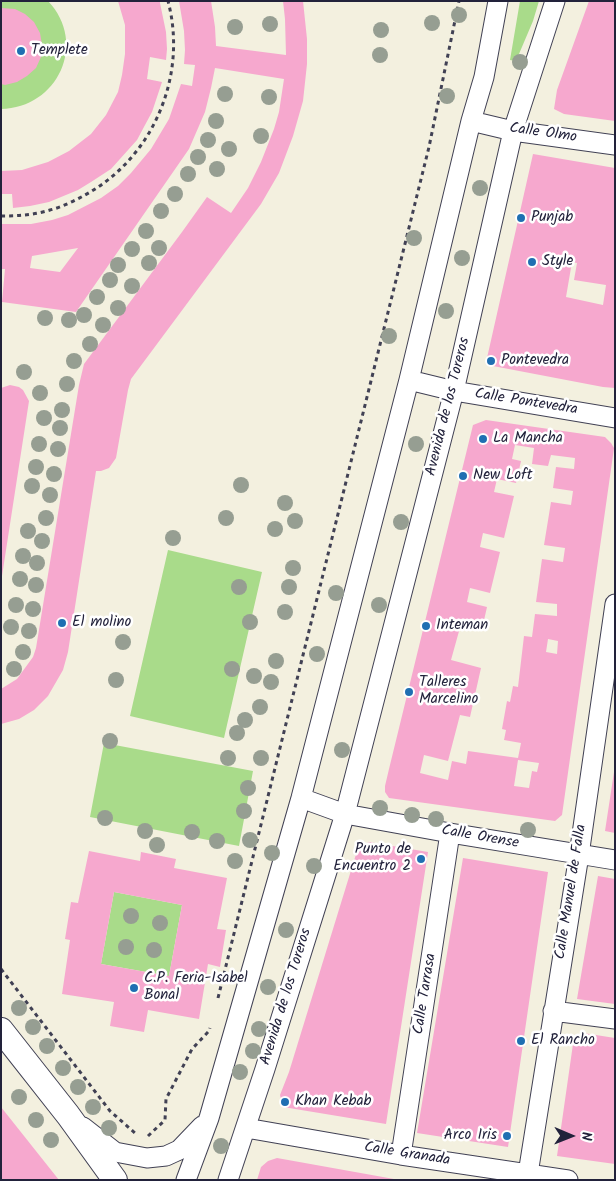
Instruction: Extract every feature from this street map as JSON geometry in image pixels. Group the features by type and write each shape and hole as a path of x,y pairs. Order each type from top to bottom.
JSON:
{"street":[{"path":"186,1180 209,1118 301,798 409,380 471,121 484,77 498,1"},
{"name":"Avenida de los Toreros","path":"228,1180 345,814 454,391 513,131 554,1"},
{"name":"Calle Olmo","path":"471,121 513,131 615,145"},
{"name":"Calle Pontevedra","path":"409,380 454,391 615,418"},
{"name":"Calle Manuel de Falla","path":"527,1177 579,855 608,706 615,604"},
{"path":"301,798 345,814"},
{"name":"Calle Orense","path":"345,814 615,860"},
{"name":"Calle Tarrasa","path":"401,1155 450,833"},
{"path":"553,1010 615,1019"},
{"path":"1,1030 68,1115 115,1180"},
{"path":"68,1115 116,1152 147,1158 166,1156 180,1150 209,1118"},
{"name":"Calle Granada","path":"246,1128 527,1177 568,1180"}],"path":[{"path":"1,216 27,215 51,210 73,202 97,189 121,170 141,147 158,117 173,68 172,15 168,1"},
{"path":"217,1004 429,147 459,1"},
{"path":"1,969 110,1111 144,1140 147,1158"},
{"path":"144,1140 165,1120 166,1099 192,1049 209,1031 212,1022"}],"green space":[{"path":"1,1 48,1 60,18 66,35 66,53 61,70 51,85 38,98 21,106 1,109"},
{"path":"520,1 539,1 533,21 516,61 510,60"},
{"path":"168,550 262,572 224,738 130,716"},
{"path":"104,743 253,771 239,846 90,817"},
{"path":"114,892 182,905 169,976 101,964"}],"building":[{"path":"118,1 160,1 167,49 166,60 150,57 147,79 162,82 152,112 137,140 111,169 78,190 49,202 13,208 12,194 1,194 1,171 22,170 48,162 69,151 91,134 106,115 118,92 125,54 125,25"},
{"path":"179,1 211,1 216,46 286,55 283,1 303,1 307,39 307,64 303,101 293,136 279,173 261,204 131,379 116,458 109,468 96,471 68,652 63,670 48,696 34,710 19,719 1,724 1,689 17,679 33,657 36,648 84,364 207,197 231,213 248,188 261,162 279,112 284,79 215,68 205,112 189,149 76,312 2,302 5,269 1,269 1,224 31,224 68,215 101,198 118,186 131,173 151,149 169,119 181,84 192,86 195,65 184,64 184,31","holes":["78,248 60,272 30,268 32,256"]},
{"path":"589,1 615,1 615,121 564,114 554,109 557,90"},
{"name":"Templete","path":"1,8 15,9 25,14 34,22 40,33 42,45 41,57 36,68 17,82 5,85 1,84"},
{"path":"533,154 615,168 615,388 493,366 487,358","holes":["572,262 577,263 574,280 606,285 603,305 566,297"]},
{"path":"10,385 23,390 29,401 1,576 1,388"},
{"path":"486,420 605,437 614,448 562,815 555,821 389,798 385,792 473,425","holes":["515,445 534,448 532,464 548,466 551,455 575,458 574,469 556,467 553,488 573,491 571,505 551,502 544,545 565,548 563,562 542,559 536,602 557,604 557,616 535,614 532,637 524,636 518,687 513,686 510,702 507,701 502,729 506,730 504,740 521,743 518,758 468,751 466,764 452,761 448,780 420,773 424,755 448,761 460,715 470,717 481,668 451,660 461,624 482,629 487,607 467,602 470,588 490,593 500,552 480,547 483,533 504,538 514,496 494,492 497,479 516,483 521,461 512,459","548,639 558,641 557,654 546,652","518,760 539,763 537,772 532,771 529,788 514,786"]},
{"path":"615,772 615,833 605,831"},
{"path":"369,842 428,852 386,1124 283,1107 280,1095 289,1072 357,851"},
{"path":"89,851 140,861 141,852 176,859 174,868 227,878 217,929 226,930 220,967 208,964 199,1019 148,1010 144,1032 110,1026 114,1002 62,994 70,940 65,939 71,902 78,903","holes":["114,892 182,905 169,976 101,964"]},
{"path":"463,858 548,872 508,1147 417,1133"},
{"path":"598,876 615,879 615,1004 577,999"},
{"path":"583,1033 615,1038 615,1164 557,1156 574,1037"},
{"path":"1,1107 59,1180 1,1180"},
{"path":"277,1158 394,1180 257,1180 261,1167 268,1161"}],"place":[{"name":"Templete","path":"21,51"},
{"name":"Punjab","path":"521,218"},
{"name":"Style","path":"532,262"},
{"name":"Pontevedra","path":"491,361"},
{"name":"La Mancha","path":"483,439"},
{"name":"New Loft","path":"463,476"},
{"name":"El molino","path":"62,623"},
{"name":"Inteman","path":"426,626"},
{"name":"Talleres Marcelino","path":"409,692"},
{"name":"Punto de Encuentro 2","path":"421,859"},
{"name":"C.P. Feria-Isabel Bonal","path":"134,988"},
{"name":"El Rancho","path":"521,1041"},
{"name":"Khan Kebab","path":"285,1102"},
{"name":"Arco Iris","path":"507,1136"}]}
